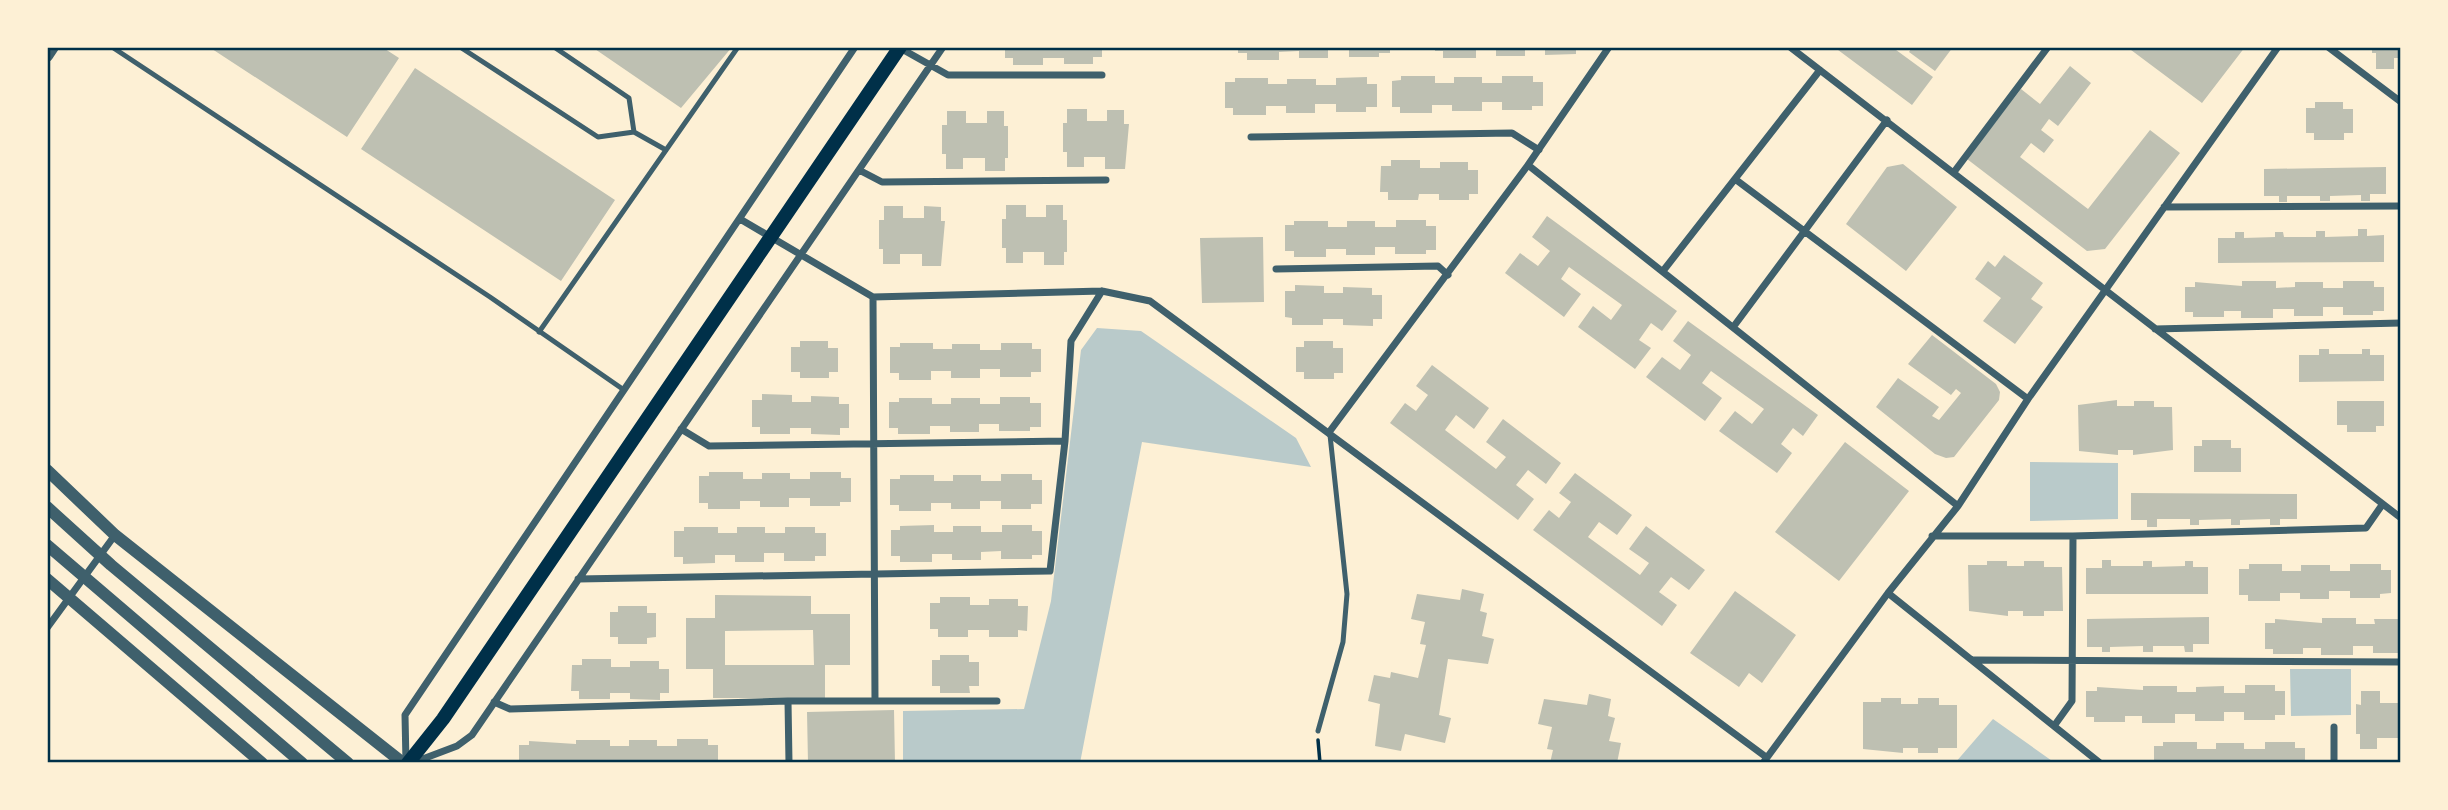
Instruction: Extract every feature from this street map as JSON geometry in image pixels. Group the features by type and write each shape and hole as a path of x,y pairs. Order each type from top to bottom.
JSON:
{"main road":[{"path":"407,763 443,719 772,239 900,47"}],"street":[{"path":"47,56 52,47"},
{"path":"407,763 405,715 855,47"},
{"path":"900,47 948,75 1102,75"},
{"path":"407,763 457,746 472,735 943,47"},
{"path":"1330,432 1539,150 1609,47"},
{"path":"1790,47 2401,519"},
{"path":"1954,172 2048,47"},
{"path":"740,219 873,297 1102,291 1150,301 1330,432 1765,760 1888,593 1958,506 2028,399 2278,47"},
{"path":"2329,47 2401,102"},
{"path":"1663,271 1820,70"},
{"path":"1734,326 1887,120"},
{"path":"1251,137 1512,133 1539,150"},
{"path":"1528,165 1958,506"},
{"path":"859,170 882,182 1106,180"},
{"path":"1735,178 2028,399"},
{"path":"2164,207 2401,206"},
{"path":"1276,269 1438,266 1447,275"},
{"path":"578,579 1050,571 1065,441 1071,341 1102,291"},
{"path":"873,297 875,701"},
{"path":"2155,330 2401,323"},
{"path":"681,429 709,446 1065,441"},
{"path":"47,470 115,535 407,763"},
{"path":"1932,536 2073,536 2366,528 2382,505"},
{"path":"47,507 100,556 348,763"},
{"path":"47,628 115,535"},
{"path":"2054,726 2072,701 2073,536"},
{"path":"47,545 83,579 302,763"},
{"path":"47,579 68,600 262,763"},
{"path":"1888,593 2100,763"},
{"path":"1973,660 2401,662"},
{"path":"494,702 510,709 789,701 997,701"},
{"path":"789,701 789,763"},
{"path":"2334,727 2334,763"}],"lane":[{"path":"112,47 624,390"},
{"path":"460,47 598,138 634,132 666,150"},
{"path":"554,47 629,98 634,132"},
{"path":"539,332 738,47"},
{"path":"1318,731 1343,642 1347,594 1330,432"}],"path":[{"path":"1318,731 1320,763"}],"shaded area":[{"path":"1097,328 1141,331 1296,438 1311,467 1142,442 1080,763 903,763 903,711 1024,709 1051,601 1081,350"},
{"path":"2030,462 2118,463 2118,519 2030,521"},
{"path":"2290,669 2351,669 2351,715 2291,716"},
{"path":"1993,719 2055,763 1955,763"}],"building":[{"path":"209,47 382,47 399,58 347,137"},
{"path":"592,47 732,47 681,108"},
{"path":"1005,47 1102,47 1102,57 1093,57 1093,64 1064,64 1064,58 1043,58 1043,65 1013,65 1013,58 1005,58"},
{"path":"1238,47 1328,47 1328,58 1299,58 1299,51 1279,52 1279,60 1247,60 1247,53 1238,53"},
{"path":"1349,47 1390,47 1390,53 1379,53 1379,57 1349,57"},
{"path":"1435,47 1476,47 1476,58 1443,58 1443,51 1435,51"},
{"path":"1496,47 1525,47 1525,56 1496,56"},
{"path":"1545,47 1586,47 1586,50 1576,50 1576,54 1545,55"},
{"path":"1834,47 1892,47 1933,77 1912,105"},
{"path":"1912,47 1953,47 1935,71 1909,52"},
{"path":"2127,47 2245,47 2202,103"},
{"path":"2372,47 2401,47 2401,58 2394,58 2394,69 2376,69 2376,53 2372,53"},
{"path":"2070,66 2091,83 2058,126 2049,119 2041,130 2054,140 2044,153 2031,143 2020,157 2088,209 2150,130 2180,153 2105,249 2087,251 1967,159 2021,89 2040,104"},
{"path":"415,68 615,200 561,281 361,149"},
{"path":"1401,76 1435,76 1435,83 1454,83 1454,77 1482,77 1482,83 1502,83 1502,76 1533,76 1533,82 1543,82 1543,106 1532,106 1532,110 1502,110 1502,102 1482,102 1482,111 1452,111 1452,105 1432,105 1432,113 1400,113 1400,107 1392,107 1392,81 1401,80"},
{"path":"1367,77 1367,84 1377,84 1377,107 1366,107 1366,112 1336,112 1336,104 1315,104 1315,113 1286,113 1286,106 1266,106 1266,115 1233,115 1233,108 1225,108 1225,82 1235,82 1235,78 1268,78 1268,84 1287,84 1287,79 1316,79 1316,85 1336,85 1336,78"},
{"path":"2315,102 2343,102 2343,109 2353,109 2353,133 2344,133 2344,140 2314,140 2314,133 2306,133 2306,108 2315,108"},
{"path":"1067,109 1087,109 1087,121 1107,121 1107,110 1124,110 1124,124 1129,124 1125,169 1105,169 1105,157 1084,157 1084,167 1067,167 1067,152 1063,152 1063,123 1067,123"},
{"path":"947,111 966,111 966,123 987,123 987,111 1004,111 1004,126 1008,126 1008,158 1005,158 1005,171 985,171 985,158 963,158 963,169 946,169 946,154 942,154 942,125 947,125"},
{"path":"1391,160 1420,160 1420,168 1440,168 1440,162 1468,162 1468,170 1478,170 1478,194 1469,194 1469,200 1439,200 1439,194 1419,194 1418,200 1388,200 1388,192 1380,192 1381,166 1391,166"},
{"path":"1903,164 1957,207 1906,271 1846,224 1887,167"},
{"path":"2386,167 2386,194 2370,194 2370,201 2361,201 2361,195 2330,196 2330,201 2320,201 2320,196 2287,196 2287,202 2279,202 2279,196 2264,196 2264,169"},
{"path":"1006,205 1026,205 1026,217 1046,217 1046,205 1063,205 1063,220 1067,220 1067,252 1064,252 1064,265 1044,265 1044,252 1023,252 1023,263 1006,263 1006,248 1002,248 1002,219 1006,219"},
{"path":"884,206 903,206 903,218 924,218 924,206 941,207 941,221 945,221 941,266 922,266 922,254 900,254 900,264 883,264 883,249 879,249 879,220 884,220"},
{"path":"1547,216 1677,311 1662,331 1651,323 1639,340 1651,348 1635,369 1578,327 1593,306 1611,320 1622,305 1569,267 1561,279 1581,294 1564,317 1505,273 1520,253 1538,266 1550,251 1532,237"},
{"path":"1396,220 1426,220 1426,226 1436,226 1436,250 1426,250 1426,254 1395,254 1395,247 1375,247 1375,255 1346,255 1346,249 1326,249 1326,257 1294,257 1294,251 1285,251 1285,225 1294,225 1294,221 1328,221 1328,227 1347,227 1347,221 1375,221 1375,227 1396,227"},
{"path":"2358,229 2367,229 2367,236 2384,235 2384,262 2218,263 2218,238 2235,238 2235,232 2244,232 2244,238 2275,237 2275,232 2283,232 2284,237 2316,237 2316,231 2325,231 2325,237 2358,236"},
{"path":"1263,237 1264,302 1202,303 1200,238"},
{"path":"2004,255 2043,283 2031,299 2043,307 2015,344 1983,321 2001,298 1975,279 1988,261 1995,267"},
{"path":"2242,281 2276,281 2276,288 2295,287 2295,282 2323,282 2323,288 2343,288 2343,281 2374,281 2374,287 2384,287 2384,311 2373,311 2373,315 2343,315 2343,307 2323,307 2323,316 2294,316 2294,309 2273,309 2273,318 2241,318 2241,311 2224,311 2224,317 2193,317 2193,312 2185,312 2185,287 2195,287 2195,282 2242,286"},
{"path":"1295,285 1324,286 1324,293 1343,293 1343,287 1372,288 1372,295 1382,295 1382,319 1373,319 1373,326 1343,325 1343,319 1323,319 1323,325 1292,325 1292,318 1285,317 1285,291 1295,291"},
{"path":"1688,321 1818,415 1803,436 1793,428 1781,444 1792,453 1777,473 1719,431 1735,411 1752,424 1764,409 1711,371 1702,383 1722,398 1705,421 1646,377 1662,357 1680,370 1691,355 1673,341"},
{"path":"1932,335 1996,384 2000,392 1999,400 1954,457 1946,458 1935,454 1876,407 1898,378 1939,407 1932,416 1939,420 1961,393 1956,389 1951,395 1908,364"},
{"path":"800,341 828,341 828,348 838,348 838,372 829,372 829,378 800,378 800,372 791,372 791,347 800,347"},
{"path":"1304,341 1333,341 1333,348 1343,348 1343,373 1334,373 1334,379 1304,379 1304,372 1296,372 1296,347 1304,347"},
{"path":"900,343 933,343 933,349 952,349 952,344 980,344 980,350 1001,350 1001,343 1032,343 1032,349 1041,349 1041,372 1031,372 1031,377 1000,377 1000,369 980,369 980,378 951,378 951,371 931,371 931,380 899,380 899,373 890,373 890,347 900,347"},
{"path":"2319,349 2329,349 2329,354 2362,354 2362,349 2370,349 2370,355 2384,355 2384,381 2299,382 2299,355 2319,355"},
{"path":"1432,365 1489,408 1474,429 1456,415 1445,430 1496,469 1506,457 1486,442 1503,419 1561,463 1546,484 1528,470 1516,485 1534,499 1518,520 1390,423 1405,403 1416,411 1428,395 1416,386"},
{"path":"762,394 792,395 792,402 811,402 811,396 839,397 839,404 849,404 849,428 840,428 840,435 811,434 811,428 790,428 790,434 760,434 760,427 752,427 752,400 762,400"},
{"path":"1000,397 1030,397 1030,403 1041,403 1041,427 1030,427 1030,431 999,431 999,424 979,424 979,432 950,432 950,426 930,426 930,434 898,434 898,428 889,428 889,402 899,402 899,398 932,398 932,404 951,404 951,398 980,398 980,404 1000,404"},
{"path":"2117,400 2117,406 2134,406 2134,401 2154,401 2154,407 2172,407 2173,450 2133,455 2133,450 2118,450 2118,455 2079,451 2078,405"},
{"path":"2337,401 2384,401 2384,426 2376,426 2376,432 2347,432 2347,425 2337,425"},
{"path":"2202,440 2231,440 2231,448 2241,448 2241,472 2194,472 2194,446 2202,446"},
{"path":"1845,442 1909,491 1839,581 1775,532"},
{"path":"709,472 743,472 743,479 762,479 762,473 790,473 790,479 810,479 810,472 841,472 841,478 851,478 851,502 840,502 840,506 810,506 810,498 789,498 789,507 760,507 760,501 740,501 740,509 708,509 708,503 699,503 699,476 709,476"},
{"path":"1575,473 1632,515 1617,535 1599,522 1588,537 1640,575 1649,563 1629,549 1646,526 1705,570 1689,590 1671,577 1659,592 1677,605 1662,626 1533,530 1549,510 1559,518 1571,502 1559,493"},
{"path":"1001,474 1032,474 1032,480 1042,480 1042,504 1031,504 1031,509 1001,509 1001,501 980,501 980,509 951,509 951,503 931,503 931,511 899,511 899,505 890,505 890,479 900,479 900,475 934,475 934,481 953,481 953,475 981,475 981,481 1001,481"},
{"path":"2131,493 2297,494 2297,519 2280,519 2280,525 2270,525 2270,519 2240,520 2240,525 2231,525 2231,519 2199,520 2199,525 2190,525 2190,519 2157,519 2157,527 2147,527 2147,520 2131,520"},
{"path":"934,525 934,532 953,532 953,526 981,526 981,532 1002,532 1002,525 1032,525 1032,531 1042,531 1042,555 1032,555 1032,559 1001,559 1001,551 981,552 981,560 952,560 952,554 932,554 932,562 900,562 900,556 891,556 891,530 900,530 900,526"},
{"path":"684,527 718,527 718,533 737,533 737,527 765,527 765,533 785,533 785,527 815,527 815,533 826,533 826,556 815,556 815,561 784,561 784,553 764,553 764,562 735,562 735,555 715,555 715,563 683,564 683,557 674,557 674,531 684,531"},
{"path":"2102,560 2111,560 2111,566 2143,566 2143,561 2152,561 2152,567 2185,566 2185,561 2193,561 2193,567 2208,567 2208,594 2086,594 2086,568 2102,568"},
{"path":"1987,561 2007,561 2007,566 2024,566 2024,561 2044,561 2044,567 2062,567 2063,611 2044,611 2044,616 2023,616 2023,611 2008,611 2008,616 1969,611 1968,565 1987,565"},
{"path":"2249,564 2282,564 2282,571 2301,571 2301,565 2330,565 2330,571 2350,571 2350,564 2381,564 2381,570 2391,570 2391,593 2380,594 2380,598 2350,598 2350,591 2329,591 2329,599 2300,599 2300,593 2280,593 2280,601 2248,601 2248,595 2239,595 2239,569 2249,569"},
{"path":"1462,589 1484,594 1480,611 1487,613 1482,636 1494,639 1488,664 1448,659 1439,715 1451,718 1445,743 1405,734 1401,751 1375,746 1380,704 1368,701 1374,675 1390,678 1391,672 1418,678 1426,645 1420,644 1425,622 1411,619 1417,594 1460,600"},
{"path":"1735,591 1796,635 1762,683 1749,673 1739,687 1690,653"},
{"path":"715,595 811,596 811,614 850,614 850,665 825,665 825,698 713,698 713,669 686,669 686,618 715,618","holes":["813,630 814,665 725,665 725,631"]},
{"path":"940,597 970,597 970,605 989,605 989,599 1018,599 1018,606 1028,606 1027,631 1018,630 1018,637 989,637 989,630 968,630 968,637 938,637 938,629 930,629 930,603 940,603"},
{"path":"618,606 647,606 647,613 656,613 656,637 647,638 647,644 618,644 618,637 610,637 610,612 618,612"},
{"path":"2209,617 2209,644 2193,644 2193,652 2185,652 2184,646 2153,646 2153,652 2143,652 2143,646 2110,647 2110,652 2102,652 2102,647 2087,647 2087,619"},
{"path":"2322,618 2356,618 2356,624 2375,624 2374,619 2401,619 2401,653 2373,653 2373,646 2353,646 2353,655 2321,655 2321,648 2303,648 2303,654 2273,654 2273,649 2265,649 2265,623 2275,623 2275,619 2322,623"},
{"path":"940,655 969,655 969,662 979,662 979,686 969,686 970,693 940,693 940,686 932,686 932,660 940,660"},
{"path":"582,659 611,659 611,667 630,667 630,661 659,661 659,669 669,669 669,693 660,693 660,700 630,699 630,693 610,693 610,699 579,699 579,691 571,691 572,665 582,665"},
{"path":"2245,685 2275,685 2275,691 2285,691 2285,715 2275,715 2275,720 2244,720 2244,712 2224,712 2224,721 2195,721 2195,714 2175,714 2175,723 2142,723 2142,716 2125,716 2125,722 2094,722 2094,717 2086,717 2086,691 2097,691 2097,687 2143,690 2143,686 2177,686 2177,692 2196,692 2196,687 2224,686 2224,693 2245,693"},
{"path":"2361,691 2380,691 2380,703 2401,703 2401,738 2377,738 2377,749 2360,749 2360,734 2356,734 2356,704 2361,705"},
{"path":"1589,694 1611,699 1608,716 1615,718 1609,741 1621,743 1617,763 1550,763 1553,750 1547,749 1552,727 1538,724 1544,699 1587,705"},
{"path":"1881,698 1901,698 1901,704 1918,704 1918,698 1939,698 1939,705 1957,705 1957,748 1938,748 1938,753 1918,753 1918,748 1903,748 1903,753 1863,749 1863,702 1881,702"},
{"path":"894,710 895,763 808,763 807,712"},
{"path":"677,739 708,739 708,745 718,745 718,763 519,763 519,745 529,745 529,741 576,744 576,740 610,740 610,746 629,746 629,740 657,740 657,746 677,746"},
{"path":"2163,742 2197,742 2197,749 2216,749 2216,743 2244,743 2244,749 2265,749 2265,742 2295,742 2295,748 2305,748 2305,763 2154,763 2154,746 2163,746"}]}
